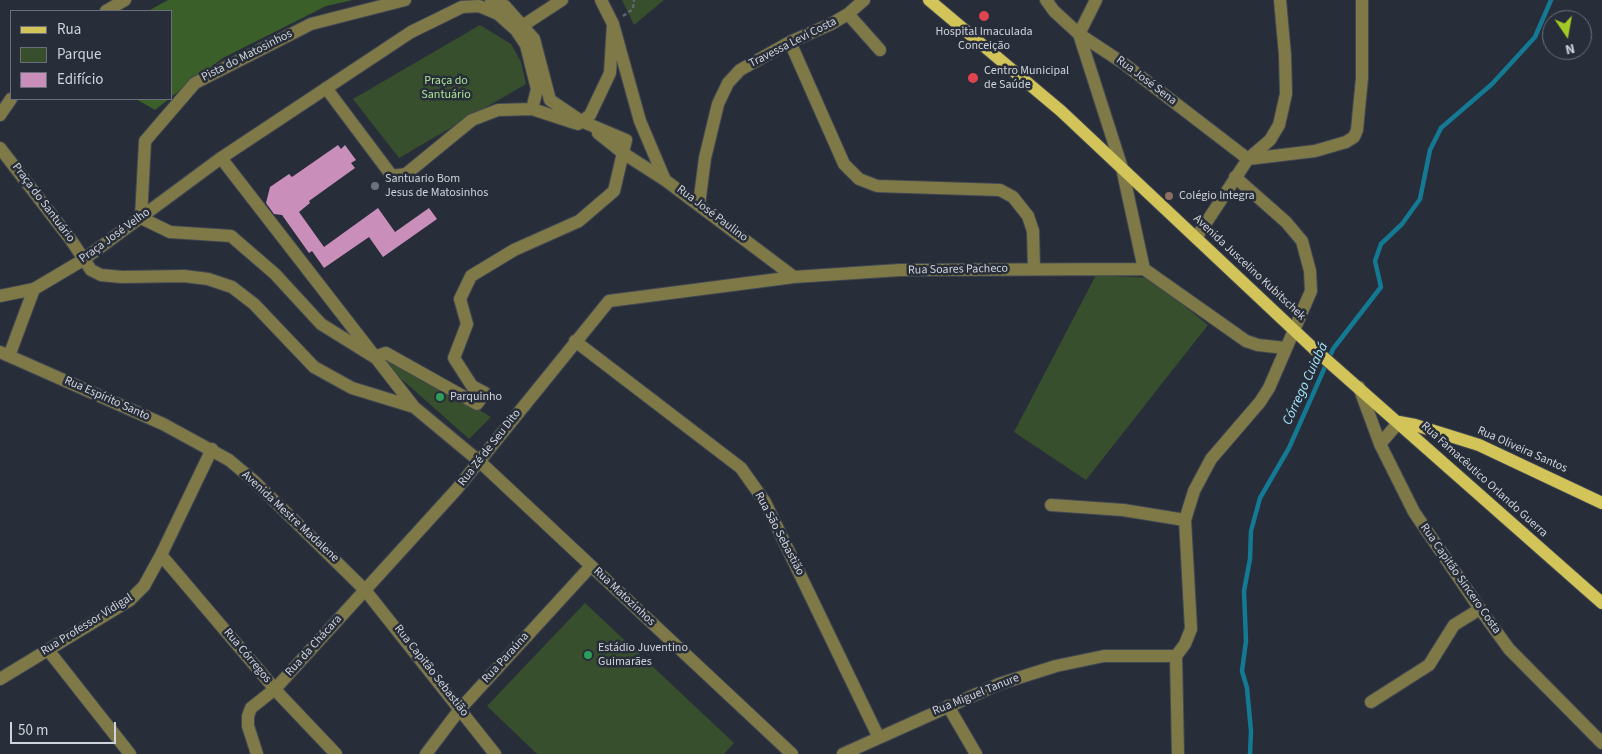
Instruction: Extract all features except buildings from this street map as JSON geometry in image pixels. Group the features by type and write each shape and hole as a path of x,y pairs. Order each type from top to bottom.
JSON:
{"main road":[{"name":"Avenida Juscelino Kubitschek","path":"929,0 1061,111 1313,348 1348,378"},
{"name":"Rua Famacêutico Orlando Guerra","path":"1348,378 1602,603"},
{"name":"Rua Oliveira Santos","path":"1399,422 1480,445 1602,503"}],"street":[{"path":"108,10 125,0"},
{"name":"Pista do Matosinhos","path":"141,218 146,142 195,83 311,24 406,0"},
{"path":"491,0 505,6 520,28 533,64 536,89 532,109"},
{"path":"520,28 562,0"},
{"path":"579,122 590,115 610,73 613,24 600,0"},
{"name":"Travessa Levi Costa","path":"698,205 709,140 718,104 728,83 740,70 790,42 848,14 864,0"},
{"name":"Rua José Sena","path":"1046,0 1054,11 1080,34 1123,63 1248,159"},
{"path":"1196,238 1248,159 1270,140 1279,125 1286,94 1280,0"},
{"path":"1248,159 1315,151 1354,138 1357,130 1362,78 1362,0"},
{"path":"1100,1 1080,34 1122,168 1144,269 1246,341 1258,345 1286,348"},
{"path":"374,357 386,352 477,404 485,393 472,386 454,358 468,324 460,299 471,276 514,250 579,221 614,191 626,140 579,122 532,109 498,110 472,120 406,174 400,177 392,176 326,88 411,32 462,7 479,6 498,14 534,39 550,100 579,122"},
{"path":"848,14 880,50"},
{"name":"Rua José Paulino","path":"613,24 640,122 665,180 794,277"},
{"path":"790,42 844,164 859,179 877,186 1000,190 1014,197 1028,216 1033,231 1034,268"},
{"name":"Praça José Velho","path":"0,296 34,289 83,260 221,158 326,88"},
{"path":"0,115 10,100"},
{"name":"Praça do Santuário","path":"0,148 66,232 83,260"},
{"path":"623,153 665,180"},
{"path":"221,158 414,407"},
{"path":"1178,754 1176,656 1185,644 1191,628 1185,520 1194,491 1211,460 1260,402 1269,388 1311,290 1310,271 1302,241 1286,222 1235,178"},
{"path":"141,218 170,232 230,236 275,274 321,324 374,357"},
{"path":"83,260 91,270 101,275 208,278 232,287 254,304 314,366 352,388 414,407"},
{"name":"Rua Soares Pacheco","path":"609,300 794,277 900,270 1144,269"},
{"path":"4,354 34,289"},
{"name":"Rua Zé de Seu Dito","path":"365,590 456,490 609,300"},
{"name":"Rua São Sebastião","path":"575,341 741,468 764,502 878,736"},
{"name":"Rua Espírito Santo","path":"4,354 163,424 212,449"},
{"name":"Rua Capitão Sincero Costa","path":"1359,387 1380,444 1414,512 1480,609 1509,649 1602,743"},
{"name":"Rua Matozinhos","path":"414,407 479,462 792,754"},
{"path":"1380,444 1399,422"},
{"name":"Rua Professor Vidigal","path":"0,679 130,600 144,586 212,449"},
{"name":"Avenida Mestre Madalene","path":"212,449 254,481 365,590"},
{"path":"1051,505 1123,510 1185,520"},
{"name":"Rua Córregos","path":"161,555 275,689 336,754"},
{"name":"Rua Paraúna","path":"426,754 460,709 590,566"},
{"name":"Rua da Chácara","path":"257,754 248,726 248,716 251,708 275,689 365,590"},
{"name":"Rua Capitão Sebastião","path":"365,590 495,754"},
{"path":"1371,702 1429,665 1454,625 1480,609"},
{"path":"48,650 130,754"},
{"name":"Rua Miguel Tanure","path":"843,754 878,736 999,684 1075,662 1104,656 1176,656"},
{"path":"948,706 976,754"}],"path":[{"path":"613,24 633,9 634,0"}],"green space":[{"path":"168,0 353,0 326,6 223,58 172,96 172,10 150,10"},
{"path":"622,0 664,0 634,25"},
{"name":"Praça do Santuário","path":"480,25 511,44 521,62 526,84 399,158 353,99"},
{"path":"138,100 168,100 155,110"},
{"path":"1096,275 1150,278 1208,325 1086,480 1014,432"},
{"name":"Parquinho","path":"397,361 491,417 469,439 397,375 388,362"},
{"name":"Estádio Juventino Guimarães","path":"585,603 734,743 724,754 537,754 487,706"}],"waterway":[{"name":"Córrego Cuiabá","path":"1250,754 1251,731 1247,688 1242,671 1246,641 1244,591 1250,559 1251,531 1260,498 1289,448 1333,349 1381,287 1375,261 1381,244 1402,224 1420,199 1430,150 1441,128 1492,84 1535,37 1551,0"}],"place":[{"name":"Hospital Imaculada Conceição","path":"984,16"},
{"name":"Centro Municipal de Saúde","path":"973,78"},
{"name":"Santuario Bom Jesus de Matosinhos","path":"375,186"},
{"name":"Colégio Integra","path":"1169,196"},
{"name":"Parquinho","path":"440,397"},
{"name":"Estádio Juventino Guimarães","path":"588,655"}]}
